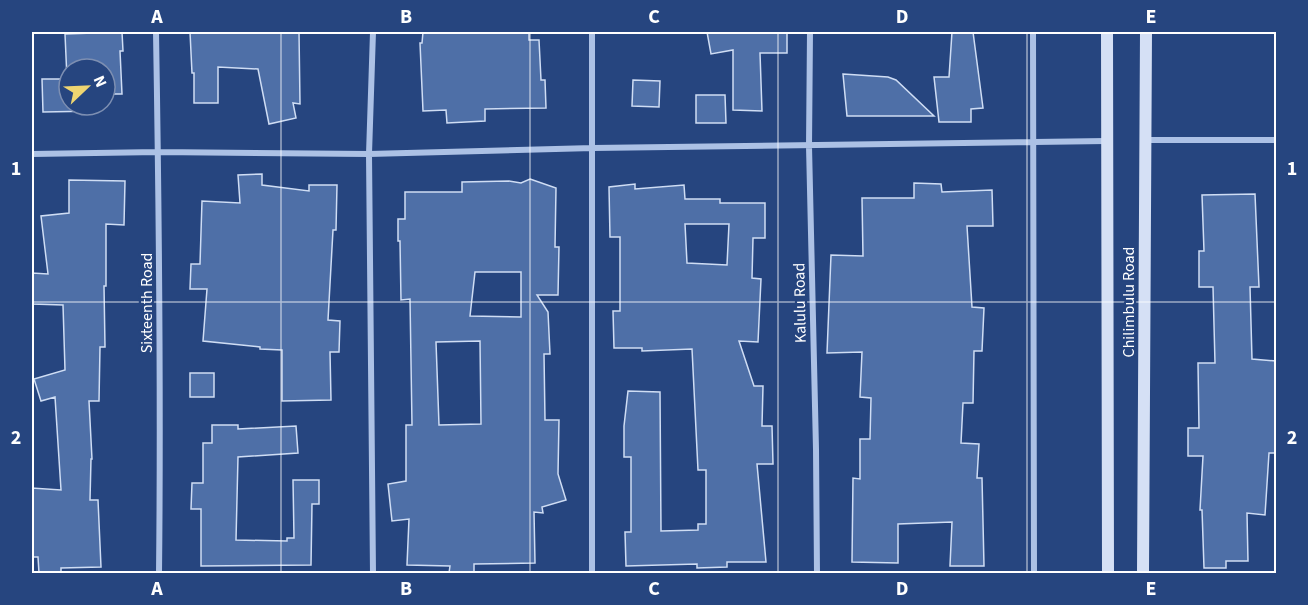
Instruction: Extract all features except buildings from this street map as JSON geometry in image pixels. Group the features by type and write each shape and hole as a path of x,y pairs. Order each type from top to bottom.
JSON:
{"main road":[{"name":"Chilimbulu Road","path":"1107,32 1108,573"},
{"name":"Chilimbulu Road","path":"1143,573 1146,32"}],"street":[{"name":"Sixteenth Road","path":"156,32 159,573"},
{"path":"372,32 369,154 373,573"},
{"path":"592,32 592,573"},
{"name":"Kalulu Road","path":"810,32 809,146 817,573"},
{"path":"1033,32 1034,573"},
{"path":"1146,141 1276,140"},
{"path":"32,154 158,152 369,154 593,148 1106,141"}]}
